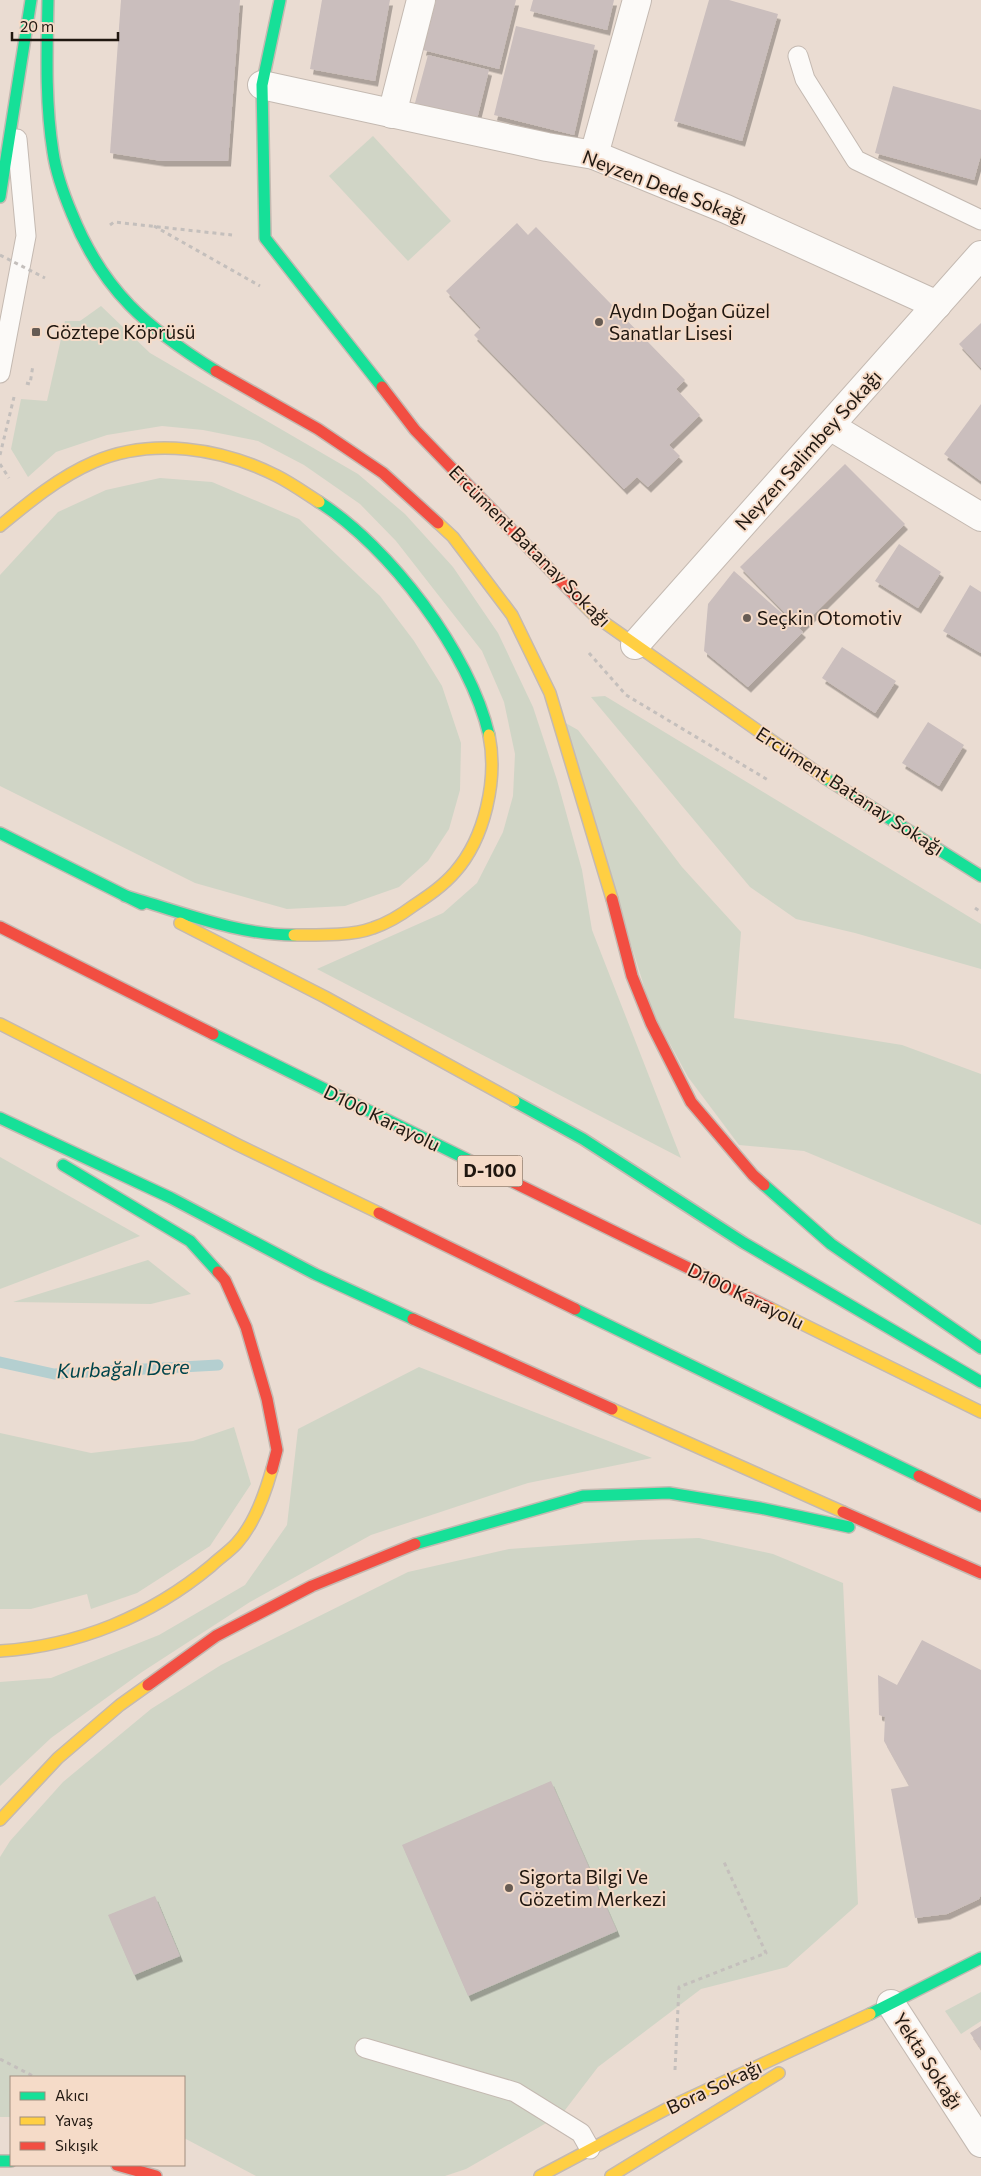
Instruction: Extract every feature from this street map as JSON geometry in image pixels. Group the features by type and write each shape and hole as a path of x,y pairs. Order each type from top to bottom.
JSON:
{"main road":[{"path":"0,197 15,116 31,0"},
{"path":"48,0 47,74 53,153 65,197 80,232 103,275 136,312 169,340 215,370 318,429 383,473 453,537 512,615 550,693 598,848 632,976 651,1023 691,1102 753,1175 831,1244 981,1348"},
{"name":"Ercüment Batanay Sokağı","path":"280,0 262,85 265,238 415,430 595,616 833,784 981,876"},
{"path":"0,526 26,504 79,468 127,451 170,448 215,453 275,474 316,498 370,543 403,578 443,631 482,706 492,753 487,800 473,847 447,883 412,907 369,930 317,934 260,933 125,896"},
{"path":"0,833 325,997 582,1139 744,1243 981,1382"},
{"name":"D100 Karayolu","path":"0,927 250,1053 981,1412"},
{"path":"0,1024 238,1145 981,1506"},
{"path":"0,1118 171,1198 315,1274 664,1433 981,1573"},
{"path":"0,1126 38,1150"},
{"path":"0,1651 34,1649 88,1635 142,1613 190,1584 237,1543 264,1498 277,1450 267,1399 248,1336 225,1280 190,1241 54,1159"},
{"path":"0,1820 71,1747 120,1705 216,1636 312,1586 408,1546 583,1496 669,1493 760,1508 900,1537"},
{"name":"Bora Sokağı","path":"540,2176 674,2105 891,2004 981,1958"},
{"name":"Bora Sokağı","path":"611,2176 891,2004"},
{"path":"121,2166 156,2176"}],"street":[{"path":"392,114 421,0"},
{"path":"594,155 637,0"},
{"name":"Neyzen Dede Sokağı","path":"262,85 547,147 594,155 726,209 937,305"},
{"name":"Neyzen Salimbey Sokağı","path":"635,645 981,255"},
{"path":"830,426 981,517"},
{"name":"Yekta Sokağı","path":"891,2004 981,2143"}],"lane":[{"path":"798,56 805,79 856,160 981,220"},
{"path":"0,373 26,236 15,116"},
{"path":"365,2048 515,2092 581,2133 590,2149"}],"path":[{"path":"0,255 45,278"},
{"path":"674,2105 679,1988 766,1953 724,1862"},
{"path":"0,2059 33,2076"}],"green space":[{"path":"373,136 451,221 408,261 329,176"},
{"path":"101,306 150,353 358,474 405,514 453,567 498,633 533,707 557,780 582,870 592,930 681,1158 317,969 443,913 477,883 503,832 513,796 515,754 504,702 482,651 396,541 360,504 304,465 258,441 203,430 162,426 107,435 56,452 28,477 11,449 21,399 47,401 65,321 80,321"},
{"path":"160,478 212,482 299,519 380,596 414,641 442,686 461,743 460,790 449,829 428,861 399,887 345,906 287,909 195,883 0,786 0,575 58,512 106,490"},
{"path":"605,696 981,924 981,969 855,933 796,919 750,887 591,697"},
{"path":"562,721 578,730 682,867 741,932 734,1018 902,1045 981,1074 981,1225 804,1151 739,1145 688,1077 651,1009"},
{"path":"0,1157 140,1236 0,1289"},
{"path":"148,1260 191,1294 151,1304 13,1302"},
{"path":"419,1367 652,1458 528,1483 371,1535 250,1602 142,1672 51,1738 0,1786 0,1682 51,1678 159,1635 245,1585 287,1525 298,1429"},
{"path":"234,1427 251,1484 210,1546 137,1593 91,1609 87,1594 31,1609 0,1609 0,1433 91,1453 193,1441"},
{"path":"699,1538 773,1554 843,1583 858,1904 787,1967 701,1989 598,2067 562,2114 466,2169 445,2176 256,2176 185,2139 185,2076 10,2076 10,2117 0,2117 0,1857 10,1841 63,1782 151,1709 221,1665 408,1572 509,1549"},
{"path":"981,1992 981,2021 961,2034 945,2011"}],"building":[{"path":"121,0 240,0 228,161 162,161 110,153"},
{"path":"322,0 390,0 375,81 310,69"},
{"path":"436,0 516,0 499,69 423,50"},
{"path":"533,0 614,0 607,30 530,11"},
{"path":"709,0 729,0 778,14 742,141 674,121"},
{"path":"516,26 595,45 574,135 494,115"},
{"path":"428,55 489,70 477,119 415,103"},
{"path":"893,86 981,110 981,155 974,180 875,153"},
{"path":"517,223 528,235 536,227 685,380 676,389 700,415 669,445 680,456 648,487 637,477 624,489 474,335 481,328 446,291"},
{"path":"981,323 981,368 959,344"},
{"path":"981,404 981,481 944,454"},
{"path":"845,464 905,524 800,628 740,567"},
{"path":"899,544 941,572 918,608 875,581"},
{"name":"Seçkin Otomotiv","path":"734,571 803,632 748,687 704,651 708,604"},
{"path":"970,585 981,592 981,653 943,631"},
{"path":"842,647 896,681 875,713 822,678"},
{"path":"928,722 964,745 939,786 902,763"},
{"path":"922,1640 981,1670 981,1895 979,1899 947,1914 915,1918 891,1789 909,1786 884,1741 885,1717 879,1715 878,1675 897,1685"},
{"name":"Sigorta Bilgi Ve Gözetim Merkezi","path":"551,1781 617,1931 468,1996 402,1845"},
{"path":"155,1896 180,1956 134,1975 108,1915"},
{"path":"981,2026 981,2049 970,2033"}],"waterway":[{"name":"Kurbağalı Dere","path":"0,1362 54,1374 218,1365"}],"traffic: fast":[{"path":"0,197 31,0"},
{"path":"48,0 47,57 50,133 56,168 63,192 84,241 113,286 148,323 216,371"},
{"path":"280,0 262,85 265,238 382,387"},
{"path":"319,502 346,522 373,546 399,574 423,605 446,637 464,670 479,703 489,735"},
{"path":"825,778 981,876"},
{"path":"0,833 142,904"},
{"path":"125,896 230,927 272,934 294,935"},
{"path":"213,1034 509,1180"},
{"path":"514,1101 583,1139 744,1243 981,1382"},
{"path":"0,1118 171,1198 315,1274 413,1319"},
{"path":"63,1165 190,1241 218,1272"},
{"path":"764,1185 831,1244 981,1348"},
{"path":"575,1309 919,1476"},
{"path":"415,1544 583,1496 669,1493 760,1508 849,1527"},
{"path":"870,2014 981,1958"},
{"path":"0,2161 10,2161"}],"traffic: slow":[{"path":"0,526 45,491 81,468 116,454 163,448 187,449 233,458 277,476 319,502"},
{"path":"438,523 453,537 512,615 550,693 612,899"},
{"path":"580,601 595,616 825,778"},
{"path":"294,935 345,934 365,931 379,926 404,913 455,872 474,842 487,807 492,770 489,735"},
{"path":"180,923 325,997 514,1101"},
{"path":"0,1024 238,1145 379,1213"},
{"path":"770,1308 981,1412"},
{"path":"612,1409 843,1512"},
{"path":"0,1651 57,1643 85,1635 138,1614 188,1584 231,1549 249,1527 259,1508 272,1469"},
{"path":"0,1820 58,1758 120,1705 148,1685"},
{"path":"540,2176 674,2105 870,2014"},
{"path":"611,2176 779,2073"}],"traffic: jam":[{"path":"216,371 318,429 383,473 438,523"},
{"path":"382,387 415,430 580,601"},
{"path":"612,899 632,976 651,1023 691,1102 753,1175 764,1185"},
{"path":"0,927 213,1034"},
{"path":"509,1180 770,1308"},
{"path":"379,1213 575,1309"},
{"path":"218,1272 225,1280 246,1327 267,1399 277,1450 272,1469"},
{"path":"413,1319 612,1409"},
{"path":"919,1476 981,1506"},
{"path":"843,1512 981,1573"},
{"path":"148,1685 216,1636 312,1586 415,1544"},
{"path":"121,2166 156,2176"}],"place":[{"name":"Aydın Doğan Güzel Sanatlar Lisesi","path":"599,322"},
{"name":"Göztepe Köprüsü","path":"36,332"},
{"name":"Seçkin Otomotiv","path":"747,618"},
{"name":"Sigorta Bilgi Ve Gözetim Merkezi","path":"509,1888"}]}
